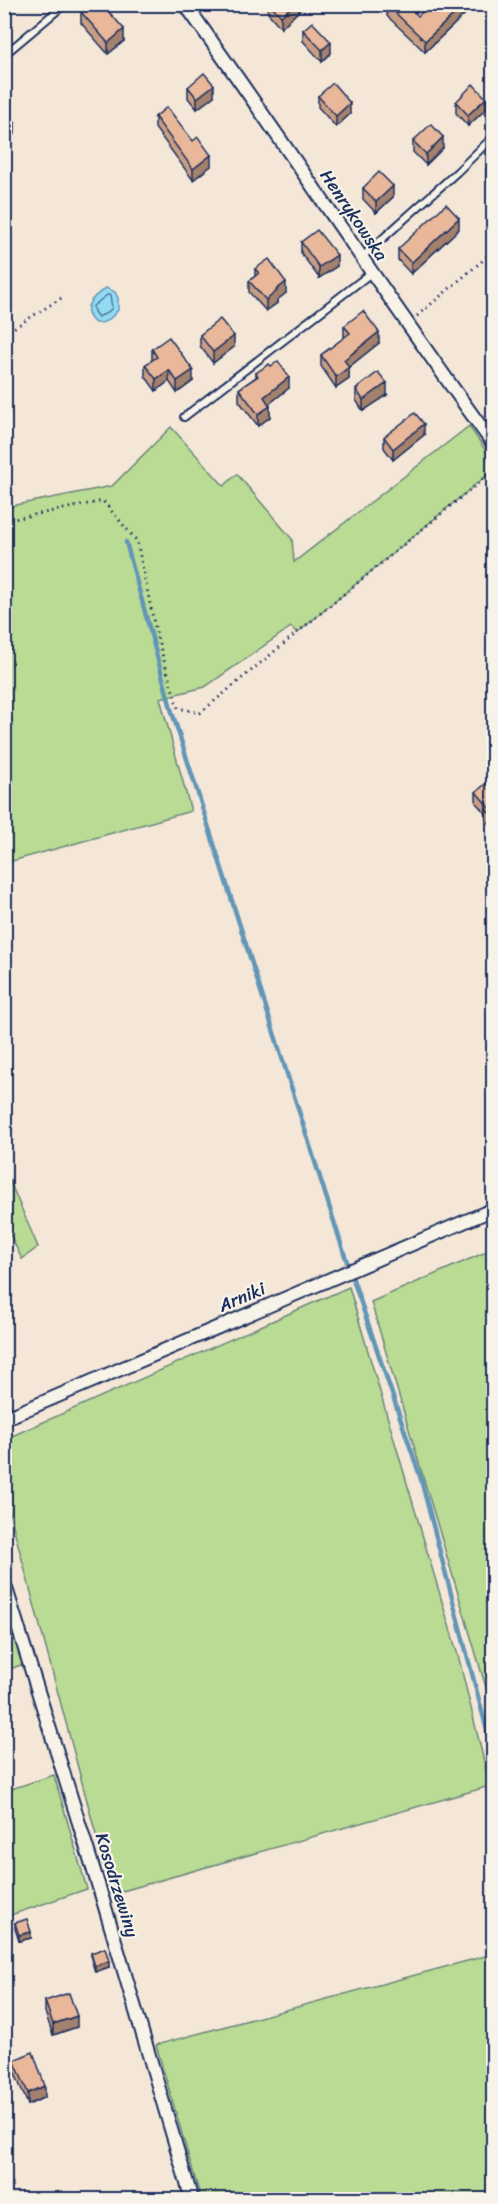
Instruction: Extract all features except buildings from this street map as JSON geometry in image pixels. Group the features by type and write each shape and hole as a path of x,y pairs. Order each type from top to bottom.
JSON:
{"street":[{"name":"Henrykowska","path":"185,4 246,89 406,325 494,446"},
{"name":"Arniki","path":"4,1419 494,1209"},
{"name":"Kosodrzewiny","path":"4,1582 102,1897 192,2199"}],"lane":[{"path":"4,55 65,4"},
{"path":"361,258 458,172 494,136"},
{"path":"184,417 371,273"}],"path":[{"path":"406,325 494,251"},
{"path":"4,334 63,297"},
{"path":"4,521 104,501 137,541 157,636 178,708 200,713 494,470"}],"green space":[{"path":"469,426 493,461 493,470 297,633 291,627 205,687 160,698 191,811 5,863 5,490 11,506 112,486 171,427 224,486 237,474 292,539 294,562"},
{"path":"5,1170 38,1247 22,1259 5,1224"},
{"path":"493,1249 493,1711 371,1302"},
{"path":"349,1287 459,1659 490,1786 112,1894 5,1496 5,1439"},
{"path":"4,1597 26,1663 5,1671 4,1671"},
{"path":"54,1775 87,1889 5,1917 5,1791"},
{"path":"493,1954 493,2199 201,2199 156,2045"}],"water":[{"path":"106,288 115,292 118,298 118,310 105,322 95,323 88,313 89,304"}],"waterway":[{"path":"126,542 172,712 344,1253 420,1476 494,1757"}]}
